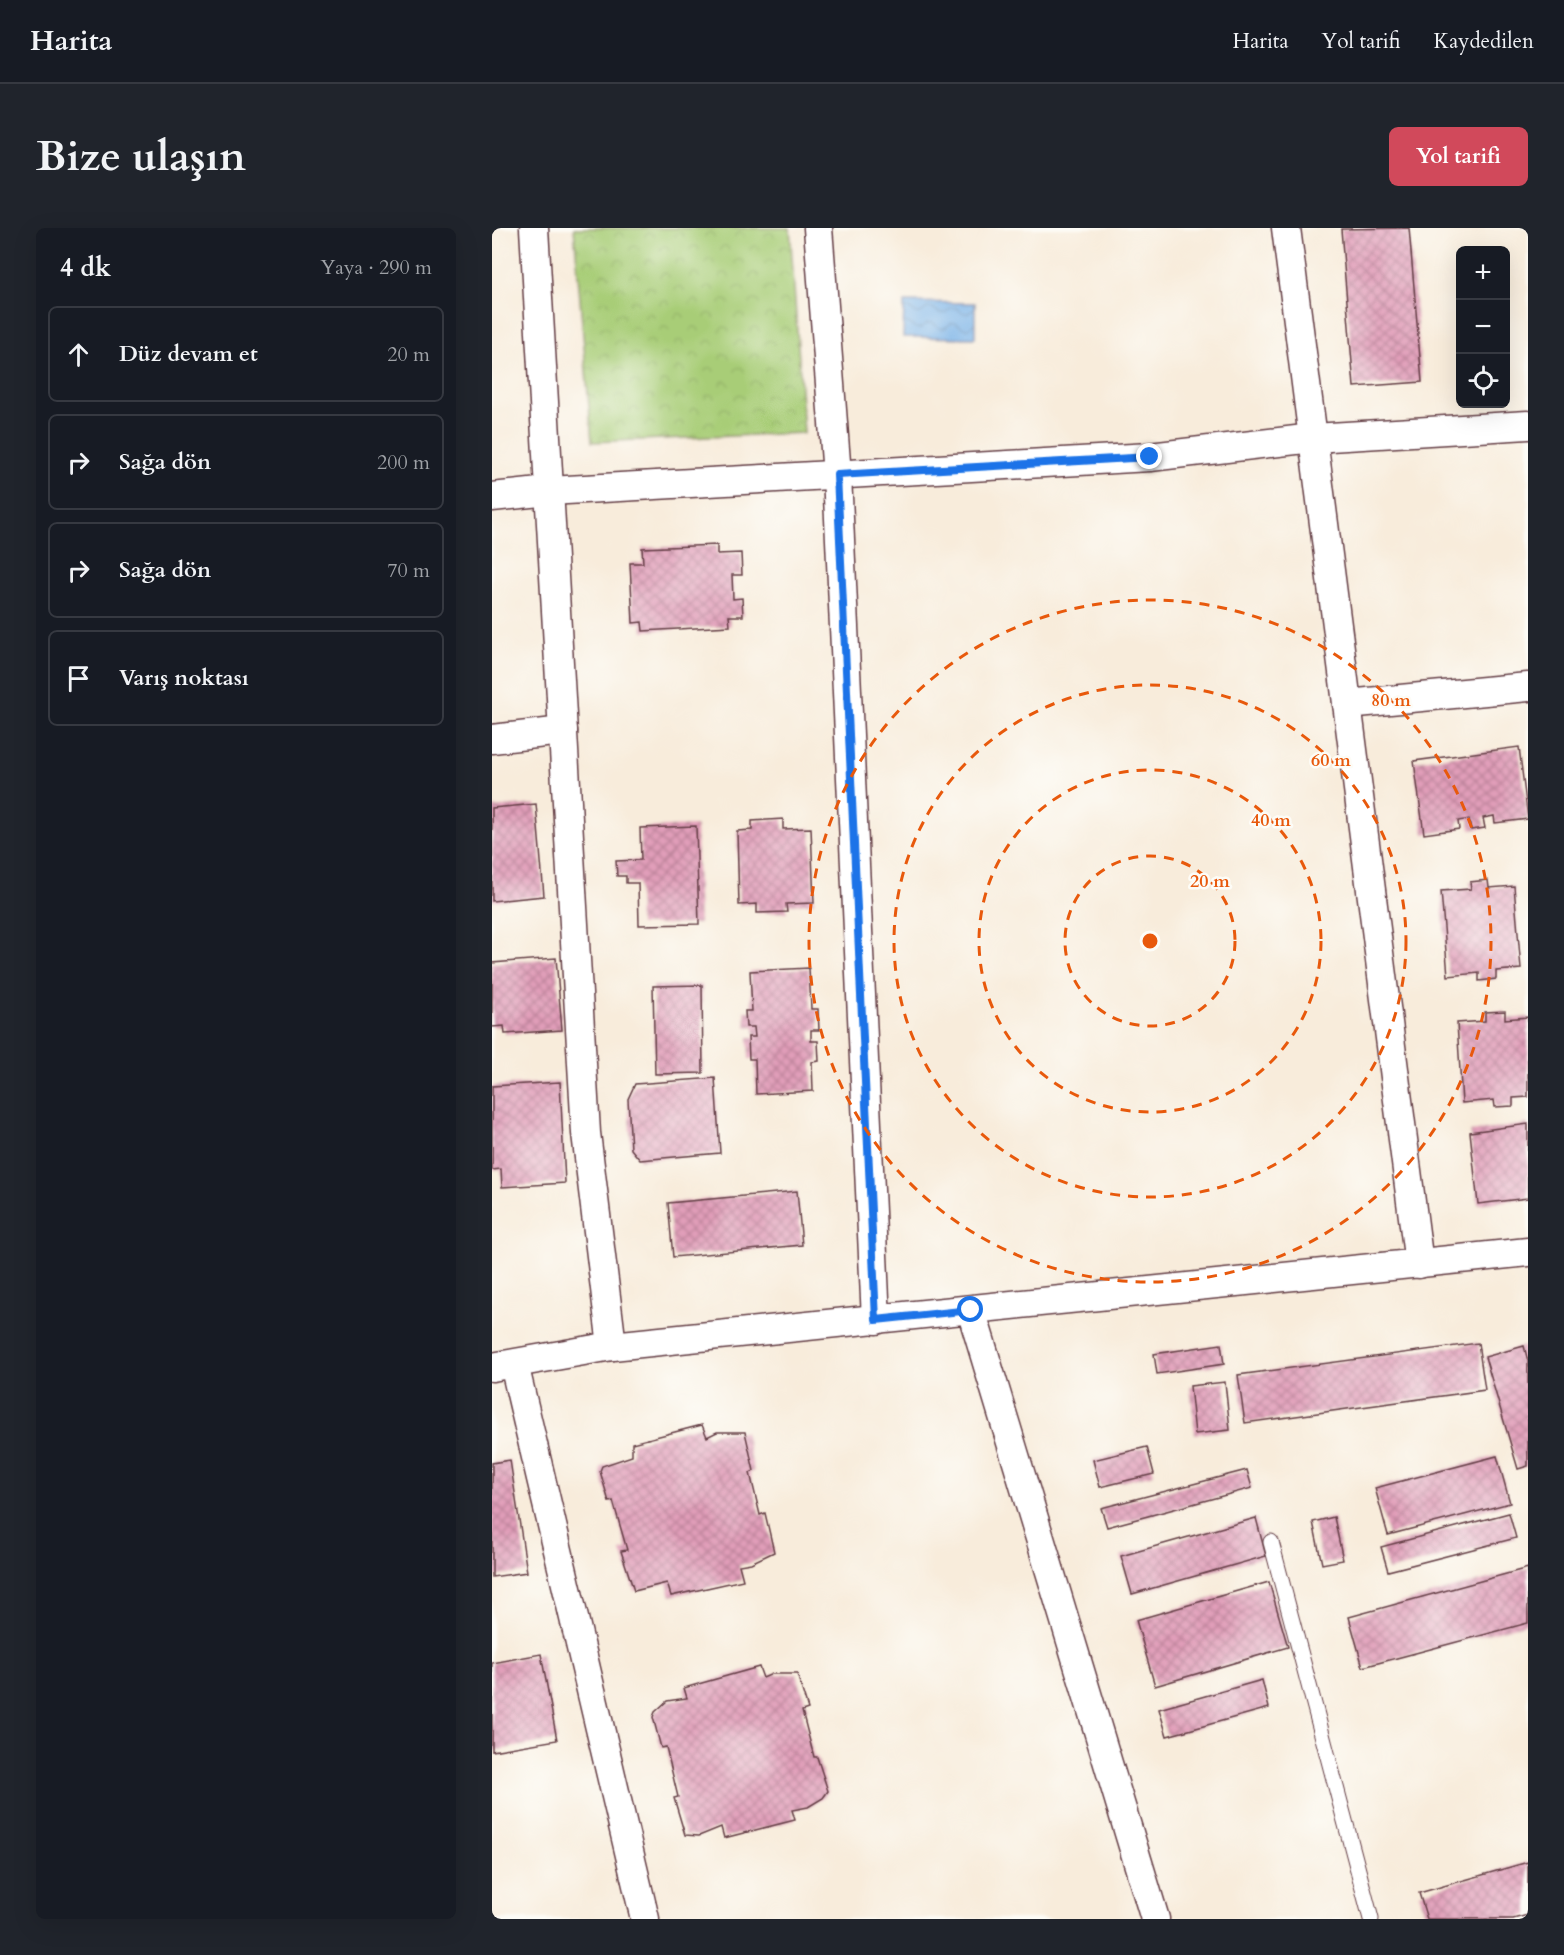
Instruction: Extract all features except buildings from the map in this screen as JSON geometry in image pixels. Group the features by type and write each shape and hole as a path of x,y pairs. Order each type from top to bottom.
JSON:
{"street":[{"path":"534,228 586,1133 612,1347"},
{"path":"818,228 837,475 876,1320"},
{"path":"1286,228 1419,1264"},
{"path":"492,497 549,491 1150,457 1313,438 1528,425"},
{"path":"1347,704 1528,687"},
{"path":"492,739 563,731"},
{"path":"645,1919 503,1365 612,1347 1528,1252"},
{"path":"971,1310 1155,1919"}],"lane":[{"path":"1271,1542 1371,1919"}],"green space":[{"path":"574,228 790,228 804,433 592,442"}],"water":[{"path":"904,302 975,303 975,338 903,337"}],"route":[{"path":"971,1310 876,1320 837,475 1150,457"}]}
